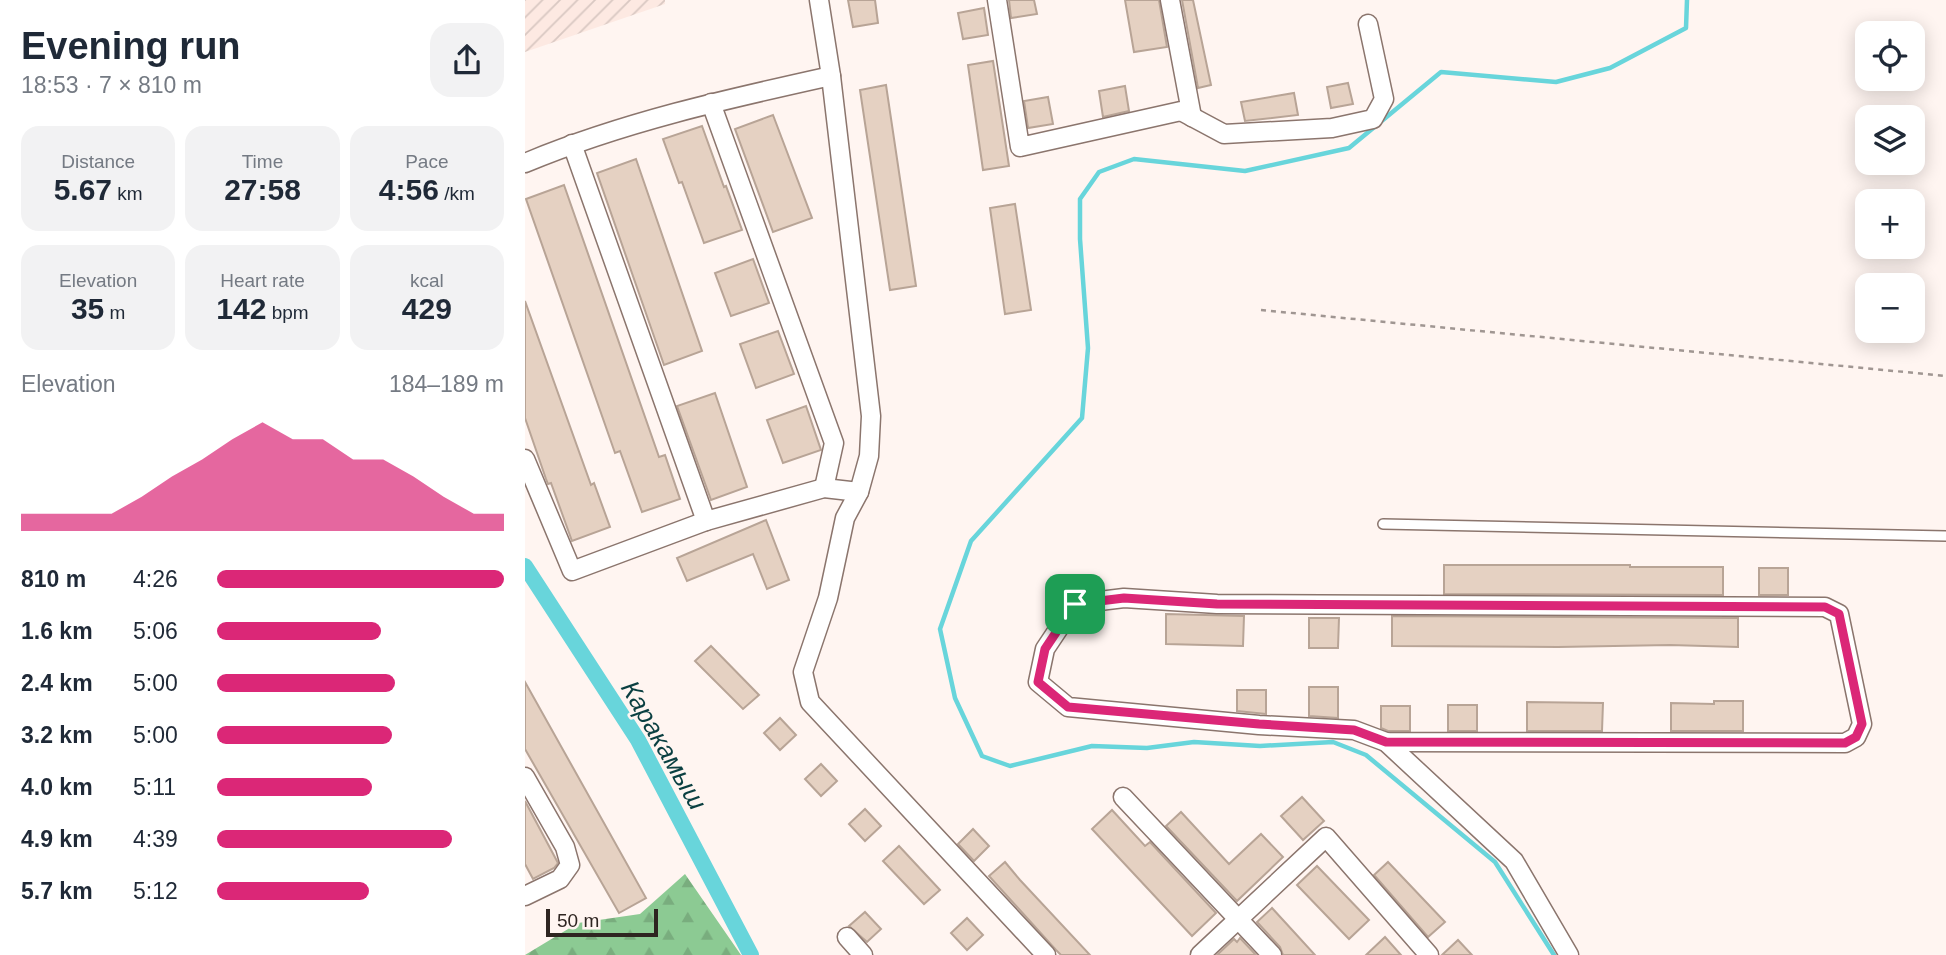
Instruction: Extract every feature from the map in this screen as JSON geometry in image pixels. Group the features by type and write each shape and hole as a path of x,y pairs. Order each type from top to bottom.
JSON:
{"street":[{"path":"819,0 831,76 871,416 869,456 859,492 845,518 828,598 803,673 810,702 1045,955"},
{"path":"997,0 1020,147 1181,111 1224,134 1332,128 1373,119 1384,99 1368,24"},
{"path":"1170,0 1192,117"},
{"path":"525,163 572,144 711,103 831,76"},
{"path":"711,103 834,443 824,488"},
{"path":"572,144 706,521"},
{"path":"525,459 572,571 706,521 824,488 859,492"},
{"path":"1386,742 1845,743 1856,737 1862,724 1839,614 1825,607 1217,604 1124,598 1075,604 1045,649 1038,682 1068,707 1354,730 1386,742 1514,861 1569,955"},
{"path":"525,777 565,847 570,865 560,879 525,897"},
{"path":"1123,797 1272,955"},
{"path":"1200,955 1326,837 1429,955"},
{"path":"847,937 863,955"}],"lane":[{"path":"1383,524 1946,536"}],"path":[{"path":"1261,310 1946,376"}],"shaded area":[{"path":"525,0 665,0 665,4 525,52"}],"green space":[{"path":"685,874 741,955 525,955 578,923 640,914"}],"building":[{"path":"848,0 875,0 878,23 853,27"},
{"path":"1009,0 1034,0 1037,14 1011,18"},
{"path":"1125,0 1159,0 1167,47 1134,52"},
{"path":"1182,0 1193,0 1211,85 1198,88"},
{"path":"984,8 988,35 963,39 958,13"},
{"path":"993,61 1009,166 983,170 968,65"},
{"path":"1348,83 1353,104 1331,108 1327,87"},
{"path":"886,85 916,286 890,290 860,90"},
{"path":"1125,86 1129,111 1103,117 1099,91"},
{"path":"1294,93 1298,115 1245,121 1241,102"},
{"path":"1048,97 1053,124 1028,128 1024,101"},
{"path":"773,115 812,218 773,232 735,129"},
{"path":"702,126 742,230 704,243 663,139"},
{"path":"636,159 702,351 664,365 597,173"},
{"path":"564,185 659,457 665,455 680,499 642,512 620,451 615,453 526,199"},
{"path":"1015,204 1031,310 1005,314 990,208"},
{"path":"753,259 769,303 731,316 715,273"},
{"path":"525,301 591,485 594,483 610,527 572,541 551,483 548,484 546,479 525,418"},
{"path":"778,331 794,374 756,388 740,344"},
{"path":"715,393 747,487 711,500 677,406"},
{"path":"806,406 821,450 783,463 767,420"},
{"path":"766,520 789,580 767,589 753,554 687,581 677,558"},
{"path":"1444,565 1723,567 1723,595 1444,594"},
{"path":"1759,568 1788,568 1788,595 1759,595"},
{"path":"1166,614 1244,616 1243,646 1166,644"},
{"path":"1392,616 1738,618 1738,647 1392,646"},
{"path":"1309,618 1339,618 1338,648 1309,648"},
{"path":"711,646 759,695 743,709 695,661"},
{"path":"525,682 646,898 619,913 525,749"},
{"path":"1309,687 1338,687 1338,718 1309,716"},
{"path":"1237,690 1266,690 1266,714 1237,711"},
{"path":"1714,701 1743,701 1743,731 1671,731 1671,703 1714,704"},
{"path":"1527,702 1603,703 1602,731 1527,731"},
{"path":"1448,705 1477,705 1477,731 1448,731"},
{"path":"1381,706 1410,706 1410,731 1388,731 1381,728"},
{"path":"780,718 796,735 780,750 764,733"},
{"path":"821,764 837,781 821,796 805,779"},
{"path":"1302,797 1324,821 1303,840 1281,816"},
{"path":"525,801 558,863 533,879 525,864"},
{"path":"865,809 881,826 865,841 849,824"},
{"path":"1112,810 1145,846 1150,842 1216,913 1192,936 1092,829"},
{"path":"1181,812 1229,864 1261,834 1283,857 1237,901 1166,826"},
{"path":"973,829 989,846 974,861 958,844"},
{"path":"899,846 940,890 924,904 883,861"},
{"path":"1005,862 1090,955 1061,955 1056,950 989,876"},
{"path":"1388,862 1445,922 1428,937 1374,875"},
{"path":"1317,866 1369,920 1349,939 1297,885"},
{"path":"1272,908 1315,955 1283,955 1280,947 1257,922"},
{"path":"865,912 881,929 867,942 849,926"},
{"path":"967,918 983,935 967,950 951,933"},
{"path":"1385,937 1401,955 1366,955"},
{"path":"1240,938 1256,955 1217,955 1234,939 1237,942"},
{"path":"1458,940 1472,955 1442,955"}],"waterway":[{"path":"1554,955 1495,862 1366,755 1333,742 1260,746 1194,742 1147,748 1092,746 1010,766 982,756 955,698 940,629 971,541 1082,418 1088,348 1080,239 1080,199 1099,172 1134,159 1245,171 1349,148 1441,72 1556,82 1610,68 1686,28 1687,0"},
{"name":"Каракамыш","path":"525,566 638,740 751,955"}],"route":[{"path":"1124,598 1217,604 1825,607 1839,614 1862,724 1856,737 1845,743 1386,742 1354,730 1068,707 1038,682 1045,649 1075,604 1124,598"}]}
